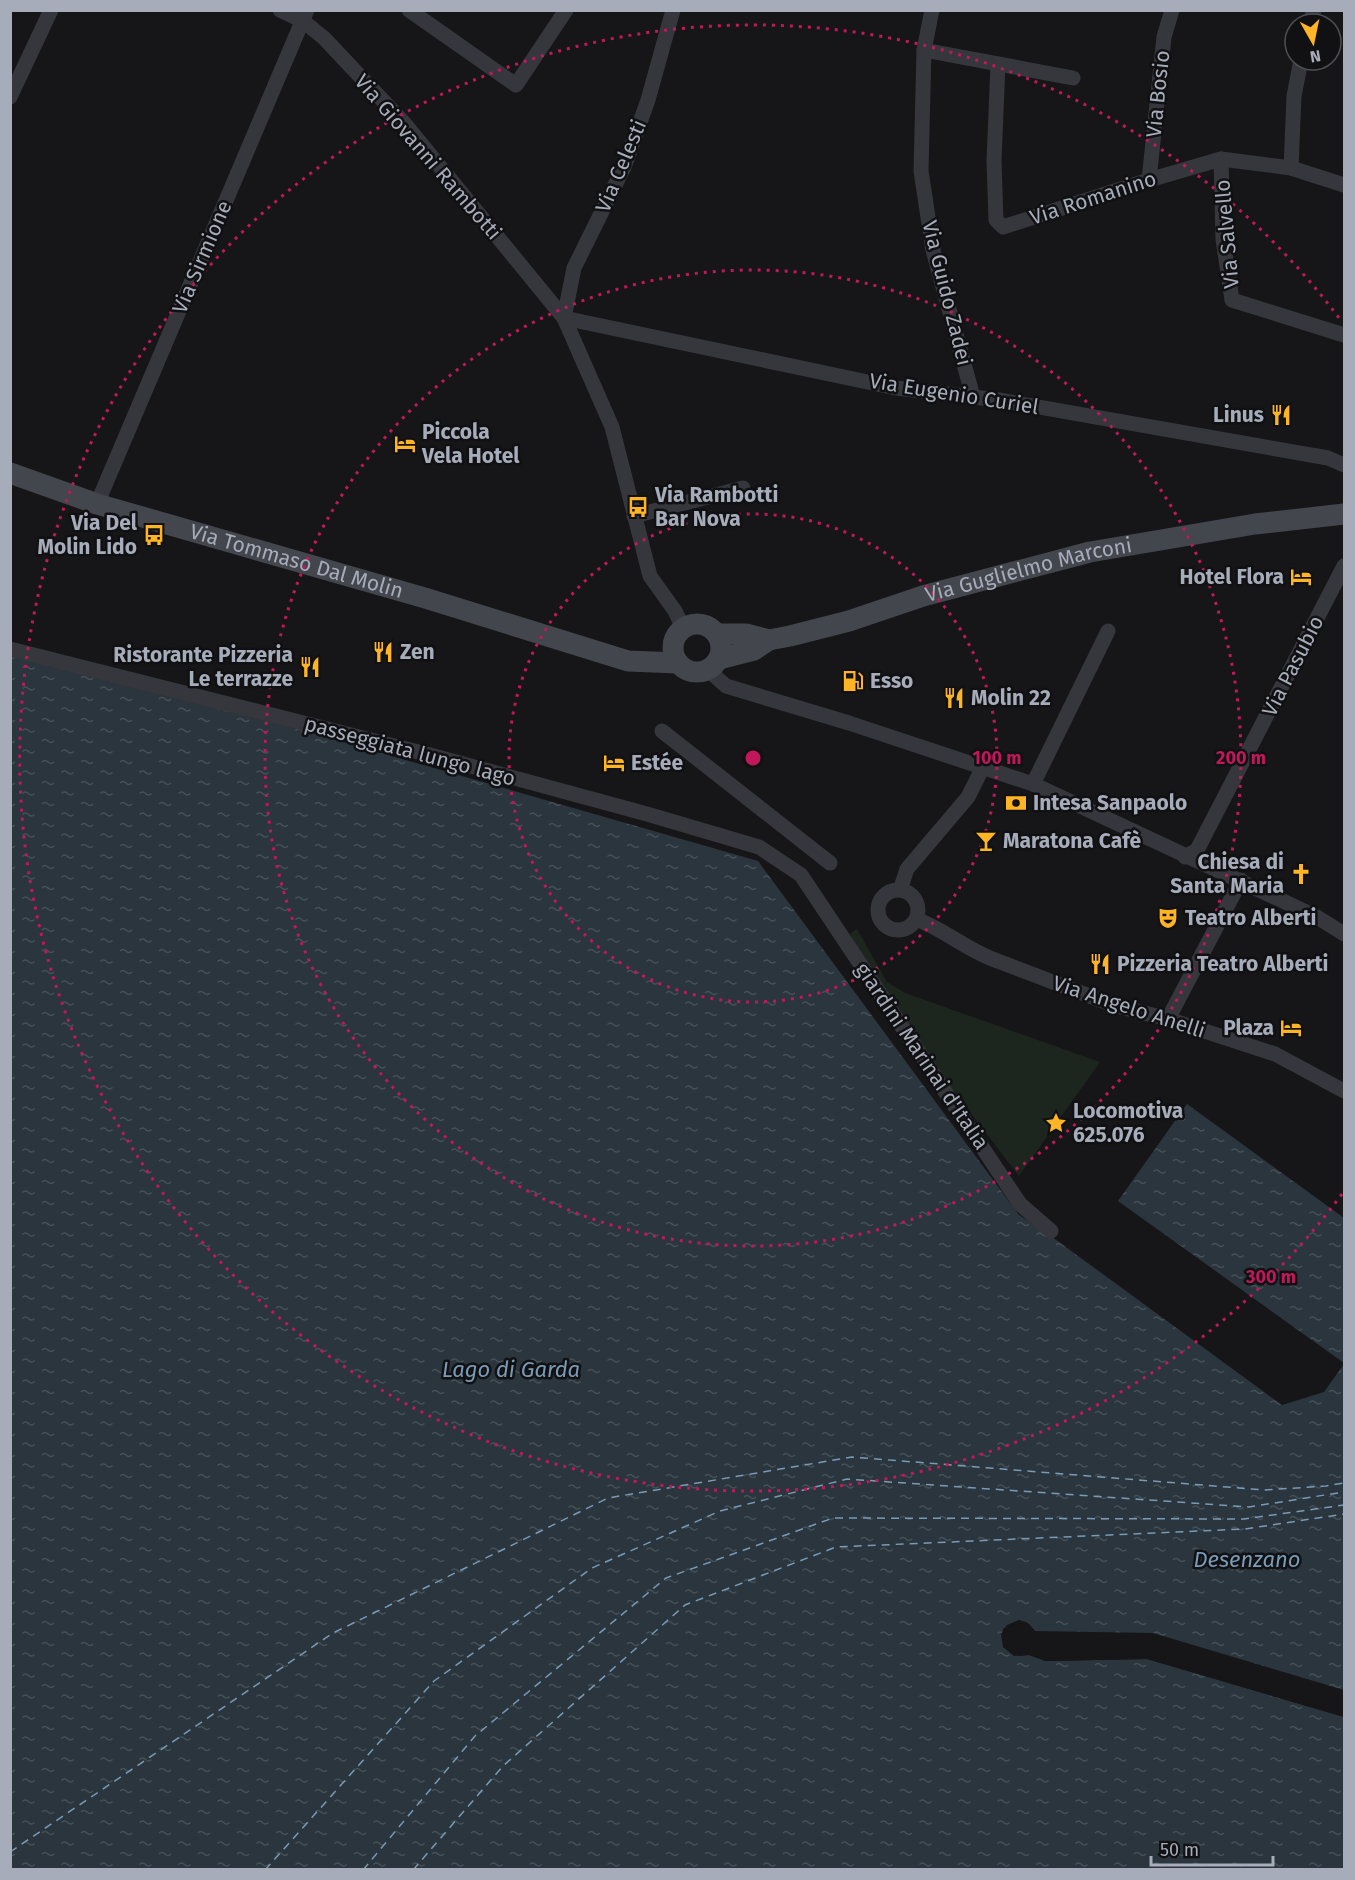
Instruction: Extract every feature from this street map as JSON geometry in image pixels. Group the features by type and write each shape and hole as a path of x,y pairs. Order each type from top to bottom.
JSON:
{"main road":[{"name":"Via Tommaso Dal Molin","path":"10,473 97,504 424,598 628,661 678,663"},
{"name":"Via Guglielmo Marconi","path":"718,634 746,634 769,640 849,621 923,596 1090,552 1255,524 1344,514"},
{"path":"714,665 722,646 718,634 698,623 678,635 673,649 678,663 692,672 714,665 754,650 769,640"},
{"name":"Via Tommaso Dal Molin","path":"582,646 652,648 678,635"}],"street":[{"path":"10,97 51,10"},
{"name":"Via Giovanni Rambotti","path":"280,10 305,16 405,124 564,318 612,427 650,576 675,611 678,635"},
{"path":"409,10 516,85 566,10"},
{"name":"Via Celesti","path":"564,318 574,268 624,167 648,100 673,10"},
{"name":"Via Guido Zadei","path":"932,10 924,50 921,171 933,250 973,397"},
{"name":"Via Bosio","path":"1149,180 1164,37 1172,10"},
{"name":"Via Sirmione","path":"97,504 305,16"},
{"path":"924,50 1074,78"},
{"name":"Via Romanino","path":"998,64 996,220 1003,227 1221,159 1291,168 1344,184"},
{"path":"1291,168 1294,96 1299,72"},
{"name":"Via Salvello","path":"1221,159 1223,239 1232,300 1344,335"},
{"name":"Via Eugenio Curiel","path":"564,318 896,388 973,397 1328,458 1344,465"},
{"path":"634,516 743,488"},
{"name":"Via Pasubio","path":"1185,856 1197,850 1344,566"},
{"path":"1033,784 1108,631"},
{"name":"passeggiata lungo lago","path":"10,649 434,756 647,814 759,847 801,875"},
{"path":"714,665 726,686 849,723 1033,784 1317,917 1344,934"},
{"path":"662,731 824,858 801,875"},
{"path":"900,890 907,870 968,797 983,767"},
{"name":"giardini Marinai d'Italia","path":"801,875 1020,1204 1051,1231"},
{"path":"1168,1019 1240,880"},
{"path":"900,890 914,898 918,908 916,919 909,927 899,930 889,928 881,922 877,907 890,891 900,890"},
{"name":"Via Angelo Anelli","path":"916,919 935,926 976,953 1113,1005 1168,1019 1275,1054 1344,1091"}],"shaded area":[{"path":"857,929 887,982 905,993 1100,1062 1019,1176 923,1051 845,937"}],"water":[{"name":"Lago di Garda","path":"10,651 127,680 758,861 1019,1215 1282,1405 1324,1392 1344,1364 1344,1690 1153,1633 1035,1631 1028,1623 1019,1620 1003,1629 1003,1647 1020,1656 1029,1655 1045,1661 1147,1659 1344,1717 1344,1869 11,1869"},
{"path":"1187,1104 1344,1218 1344,1363 1118,1201"}],"pier":[{"path":"1019,1620 1028,1623 1035,1631 1019,1623 1009,1627 1004,1635 1004,1643 1015,1653 1030,1652 1046,1658 1148,1656 1344,1714 1344,1717 1147,1659 1047,1661 1029,1655 1014,1656 1003,1647 1001,1634 1007,1625"}],"ferry route":[{"path":"10,1852 333,1633 608,1498 852,1457 1264,1490 1344,1483"},
{"path":"265,1870 434,1681 592,1568 720,1511 847,1479 1249,1507 1344,1492"},
{"path":"363,1870 475,1736 666,1578 833,1518 1244,1519 1344,1505"},
{"path":"413,1870 503,1766 685,1605 836,1547 1245,1529 1344,1514"}],"place":[{"name":"Linus","path":"1281,415"},
{"name":"Piccola Vela Hotel","path":"405,444"},
{"name":"Via Rambotti Bar Nova","path":"638,507"},
{"name":"Via Del Molin Lido","path":"154,535"},
{"name":"Hotel Flora","path":"1301,577"},
{"name":"Zen","path":"383,652"},
{"name":"Ristorante Pizzeria Le terrazze","path":"310,667"},
{"name":"Esso","path":"853,681"},
{"name":"Molin 22","path":"954,698"},
{"name":"Estée","path":"614,763"},
{"name":"Intesa Sanpaolo","path":"1016,803"},
{"name":"Maratona Cafè","path":"986,841"},
{"name":"Chiesa di Santa Maria","path":"1301,874"},
{"name":"Teatro Alberti","path":"1168,918"},
{"name":"Pizzeria Teatro Alberti","path":"1100,964"},
{"name":"Plaza","path":"1291,1028"},
{"name":"Locomotiva 625.076","path":"1056,1123"}],"water label":[{"name":"Desenzano","path":"1247,1559"}]}
